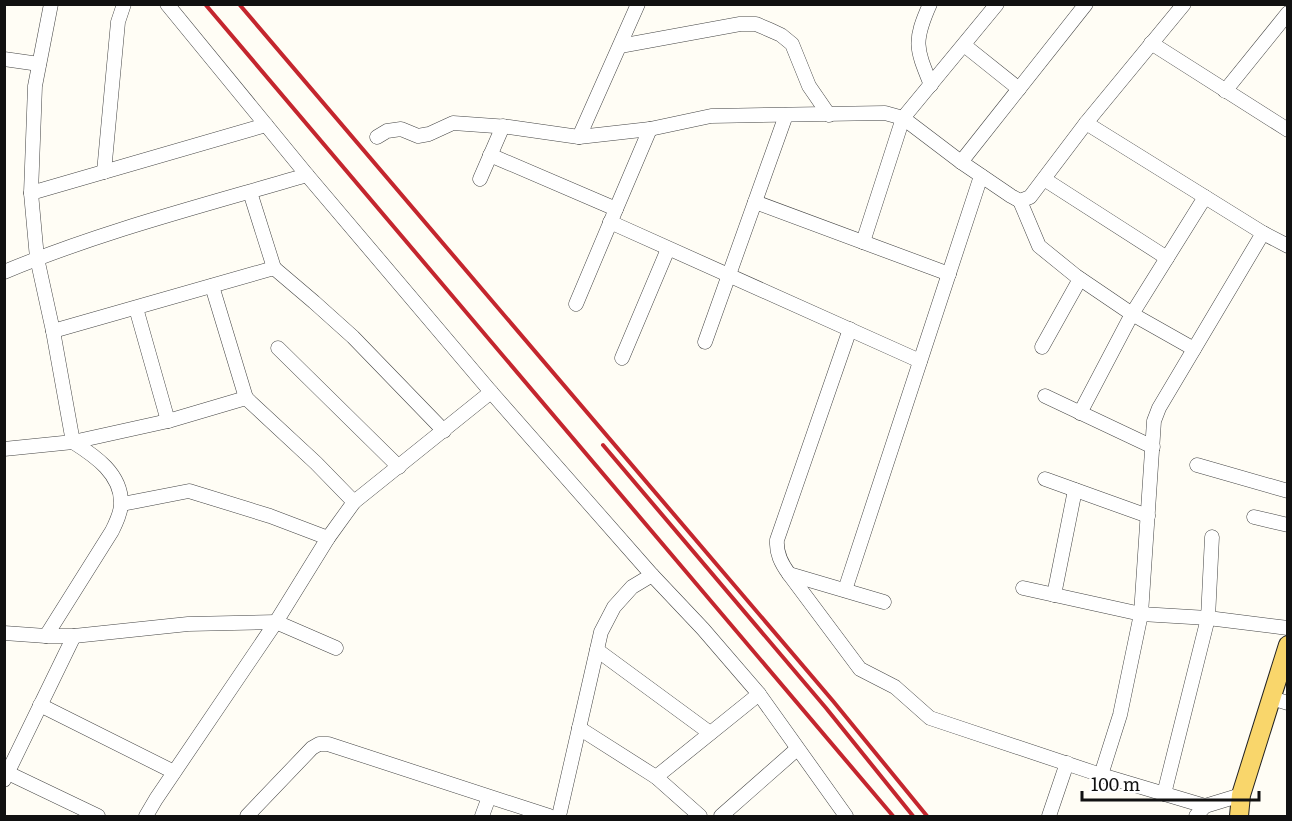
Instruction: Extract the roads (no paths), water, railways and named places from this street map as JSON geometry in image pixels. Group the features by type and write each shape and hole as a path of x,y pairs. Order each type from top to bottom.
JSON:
{"main road":[{"path":"1243,810 1279,701 1287,645"}],"street":[{"path":"46,636 112,531 122,504 111,471 73,442 37,258 31,193 35,86 51,4"},
{"path":"104,172 118,22 124,4"},
{"path":"167,4 307,175 491,392 652,575 703,628 759,694 846,816"},
{"path":"579,136 638,4"},
{"path":"930,4 920,29 918,42 919,55 931,85"},
{"path":"863,242 903,118 997,4"},
{"path":"961,162 1086,4"},
{"path":"1020,201 1030,197 1086,123 1184,4"},
{"path":"1225,91 1287,13"},
{"path":"620,46 741,24 756,24 781,35 792,44 809,86 829,115"},
{"path":"1151,43 1287,130"},
{"path":"964,45 1019,89"},
{"path":"4,59 39,64"},
{"path":"377,137 387,131 401,129 418,136 429,134 453,123 504,126 579,136 650,129 711,117 885,113 903,118 961,162 1020,201 1039,246 1080,279 1132,314 1194,349"},
{"path":"705,342 786,116"},
{"path":"1086,123 1287,246"},
{"path":"31,193 266,125"},
{"path":"480,179 504,126"},
{"path":"576,304 650,129"},
{"path":"490,155 613,215 668,249 729,274 920,361"},
{"path":"4,272 97,237 307,175"},
{"path":"845,590 981,176"},
{"path":"1044,179 1167,258"},
{"path":"250,192 274,268 353,337 444,431"},
{"path":"1080,413 1132,314 1205,197"},
{"path":"755,202 949,274"},
{"path":"1101,775 1120,715 1141,614 1154,421 1159,408 1263,233"},
{"path":"622,358 668,249"},
{"path":"53,331 274,268"},
{"path":"1042,347 1080,279"},
{"path":"212,286 246,398 354,502"},
{"path":"136,308 168,421"},
{"path":"850,329 776,548 789,574 860,669 895,687 930,718 1164,794 1200,811 1243,810"},
{"path":"278,348 399,467"},
{"path":"146,816 354,502 491,392"},
{"path":"1045,396 1153,447"},
{"path":"4,449 73,442 168,421 246,398"},
{"path":"1197,465 1287,491"},
{"path":"1045,479 1148,516"},
{"path":"1054,595 1075,490"},
{"path":"122,504 189,491 270,516 328,538"},
{"path":"1254,517 1287,525"},
{"path":"1164,794 1208,618 1212,537"},
{"path":"789,574 884,602"},
{"path":"559,816 601,632 614,607 632,587 652,575"},
{"path":"1023,588 1141,614 1208,618 1287,628"},
{"path":"4,633 74,636 188,624 276,622 336,648"},
{"path":"74,636 6,777 98,816"},
{"path":"597,650 711,733"},
{"path":"656,777 759,694"},
{"path":"40,705 174,772"},
{"path":"579,728 656,777 700,816"},
{"path":"247,816 312,748 319,744 327,744 549,816"},
{"path":"721,816 797,749"},
{"path":"1049,816 1067,763"},
{"path":"482,816 489,797"}],"railway":[{"path":"205,4 893,816"},
{"path":"239,4 833,701 927,816"},
{"path":"603,445 826,708 913,816"}]}
